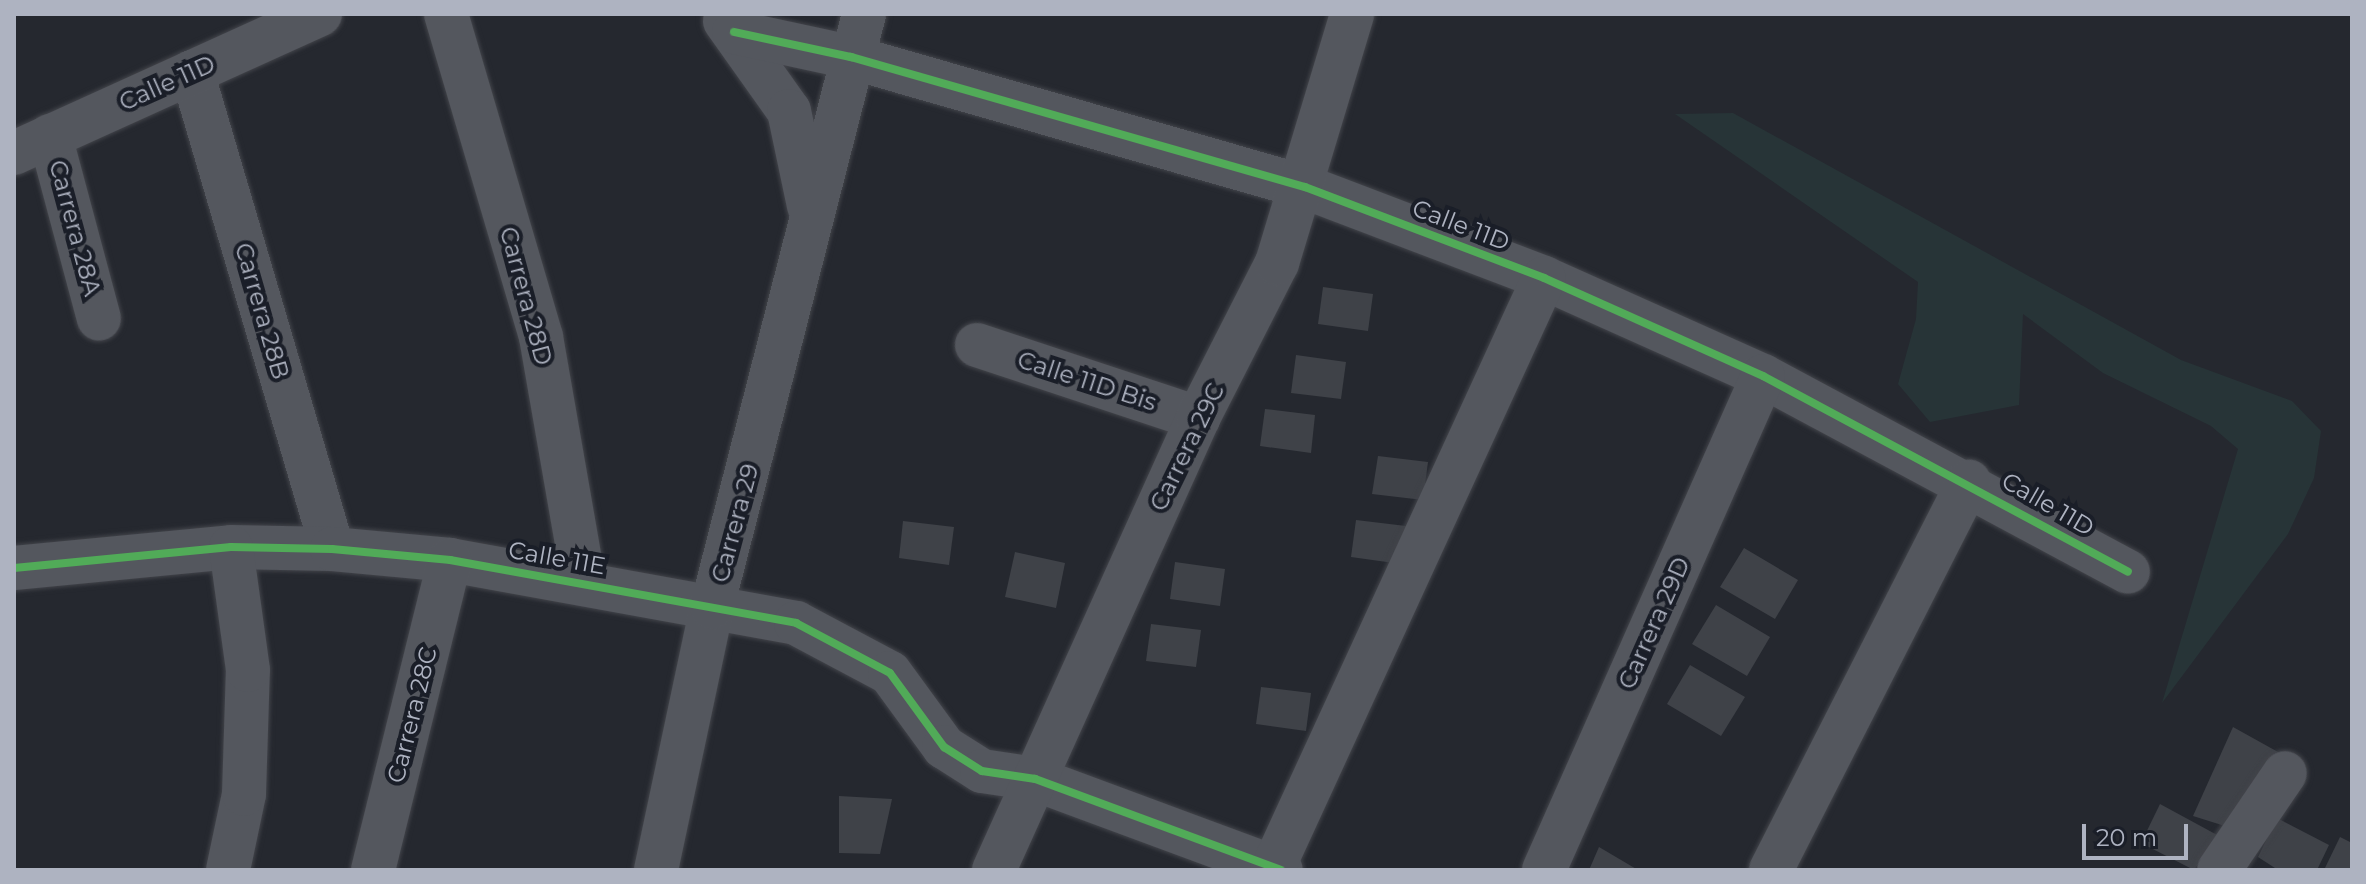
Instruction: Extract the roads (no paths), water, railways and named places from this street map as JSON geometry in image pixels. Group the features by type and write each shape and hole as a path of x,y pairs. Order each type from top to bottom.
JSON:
{"street":[{"name":"Calle 11D","path":"32,144 320,14"},
{"name":"Carrera 28D","path":"446,14 541,337 584,583"},
{"name":"Carrera 29","path":"656,870 712,607 864,14"},
{"name":"Carrera 29C","path":"994,870 1198,418 1241,344 1305,187 1352,14"},
{"name":"Calle 11D","path":"727,23 1305,187 1544,278 1763,376 1969,481 2128,572"},
{"name":"Carrera 29","path":"727,23 789,111 811,224"},
{"name":"Carrera 28B","path":"192,72 332,549"},
{"name":"Carrera 28A","path":"32,144 99,319"},
{"path":"1276,869 1544,278"},
{"name":"Calle 11D Bis","path":"977,345 1198,418"},
{"name":"Carrera 29D","path":"1544,870 1763,376"},
{"path":"1771,870 1969,481"},
{"name":"Calle 11E","path":"14,568 231,547 332,549 450,560 796,623 890,673 944,747 982,771 1035,779 1276,869"},
{"path":"228,870 244,794 248,670 231,547"},
{"name":"Carrera 28C","path":"373,870 450,560"},
{"path":"2229,867 2285,773"}]}
